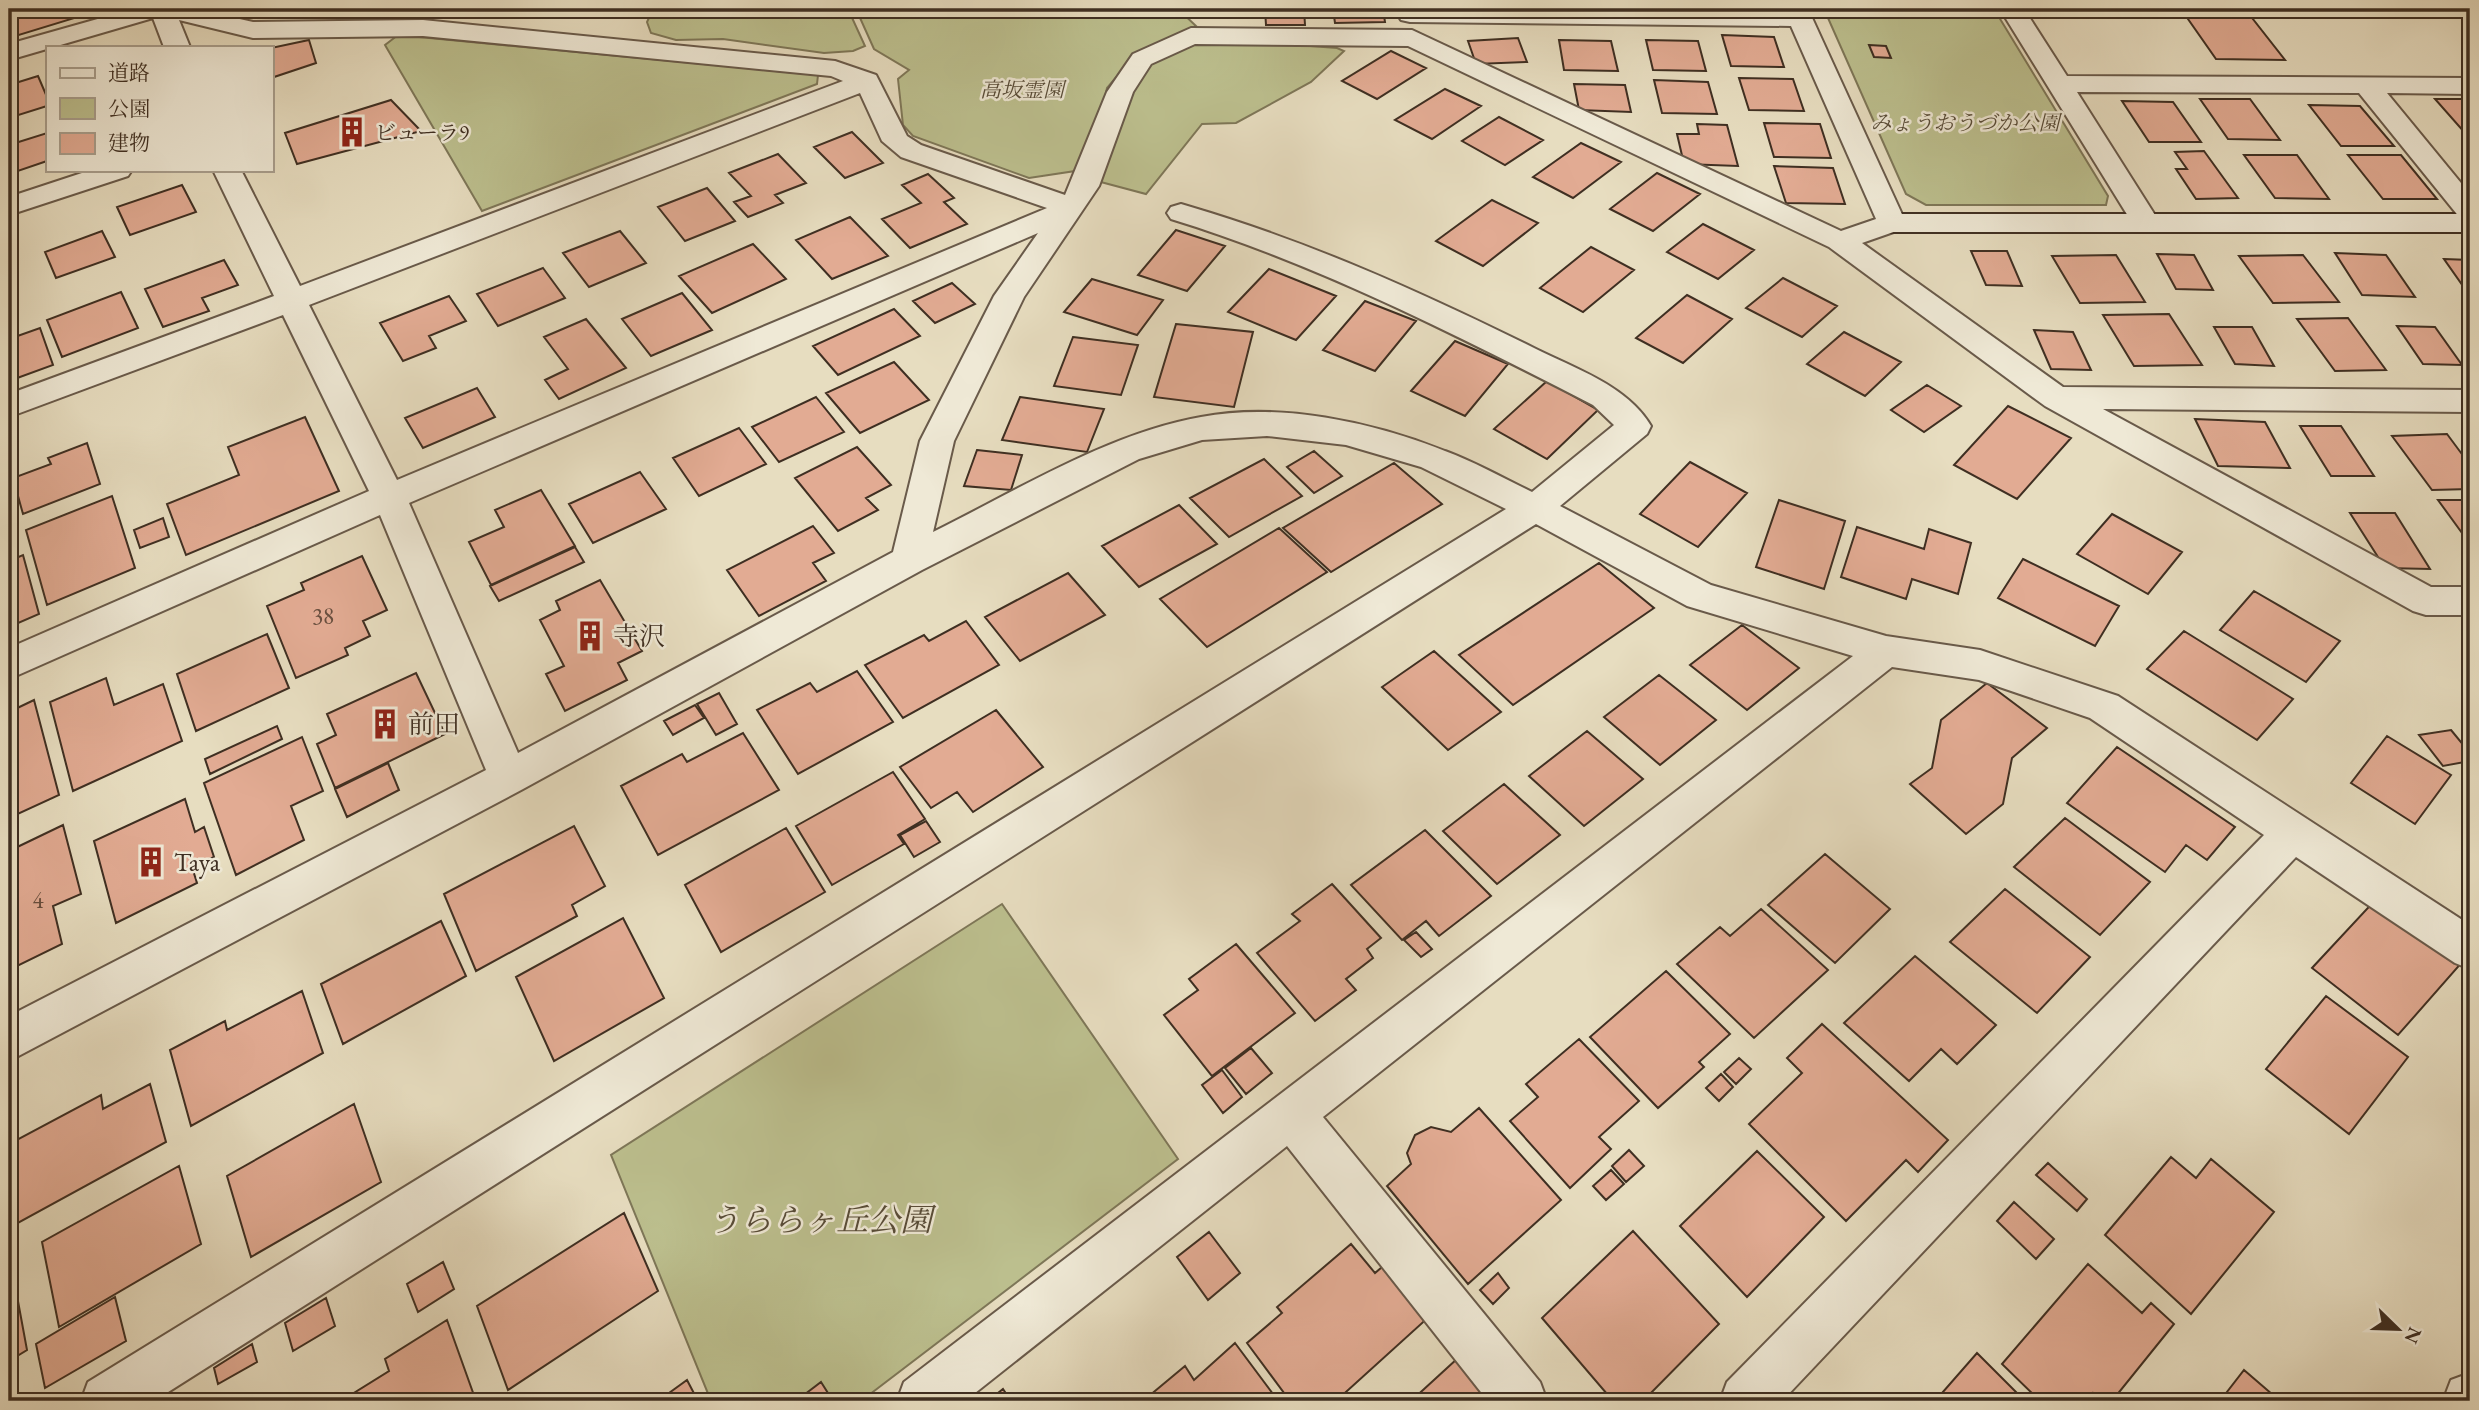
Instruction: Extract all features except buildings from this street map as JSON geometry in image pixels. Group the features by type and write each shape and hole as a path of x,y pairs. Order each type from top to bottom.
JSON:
{"street":[{"path":"162,9 177,46"},
{"path":"9,52 162,9 253,30 423,29 835,69 867,81 896,141 903,146 1054,200 1067,209"},
{"path":"1193,9 1219,21 1798,14 1892,223"},
{"path":"2012,9 2147,223"},
{"path":"1411,20 1839,241 2056,398 2426,601 2470,601"},
{"path":"909,560 937,441 1009,296 1067,209 1086,186 1120,92 1142,59 1219,21"},
{"path":"9,406 645,168 867,81"},
{"path":"2059,84 2470,86"},
{"path":"2367,86 2470,212"},
{"path":"9,206 112,172"},
{"path":"228,172 389,497 509,777"},
{"path":"9,664 389,497 1067,209"},
{"path":"107,1401 1535,508 1635,426 1604,397 1438,313 1248,233 1181,213"},
{"path":"1839,241 1892,223 2470,223"},
{"path":"2056,398 2470,401"},
{"path":"9,1039 509,777 909,560 1127,451 1201,428 1267,424 1347,433 1433,459 1535,508 1700,596 1886,651 1980,664 2104,708 2470,949"},
{"path":"923,1401 1886,651"},
{"path":"1746,1401 2293,832"},
{"path":"1291,1114 1521,1401"}],"green space":[{"path":"653,9 848,9 865,46 853,51 824,53 723,39 676,40 651,33 647,22"},
{"name":"高坂霊園","path":"856,9 1178,9 1196,26 1134,56 1107,88 1101,116 1075,171 1029,178 913,136 903,125 898,79 909,70 874,49"},
{"name":"みょうおうづか公園","path":"1824,9 1994,9 2108,196 2106,205 1926,205 1906,194"},
{"path":"398,35 818,75 817,84 482,211 385,45"},
{"path":"1244,41 1337,48 1344,51 1311,82 1236,123 1202,124 1146,194 1097,181 1114,119 1147,62 1193,43"},
{"name":"うららヶ丘公園","path":"1002,904 1178,1159 861,1401 711,1401 611,1155"}],"place":[{"name":"ビューラ9","path":"352,132"},
{"name":"寺沢","path":"590,636"},
{"name":"前田","path":"385,724"},
{"name":"Taya","path":"151,862"}]}
